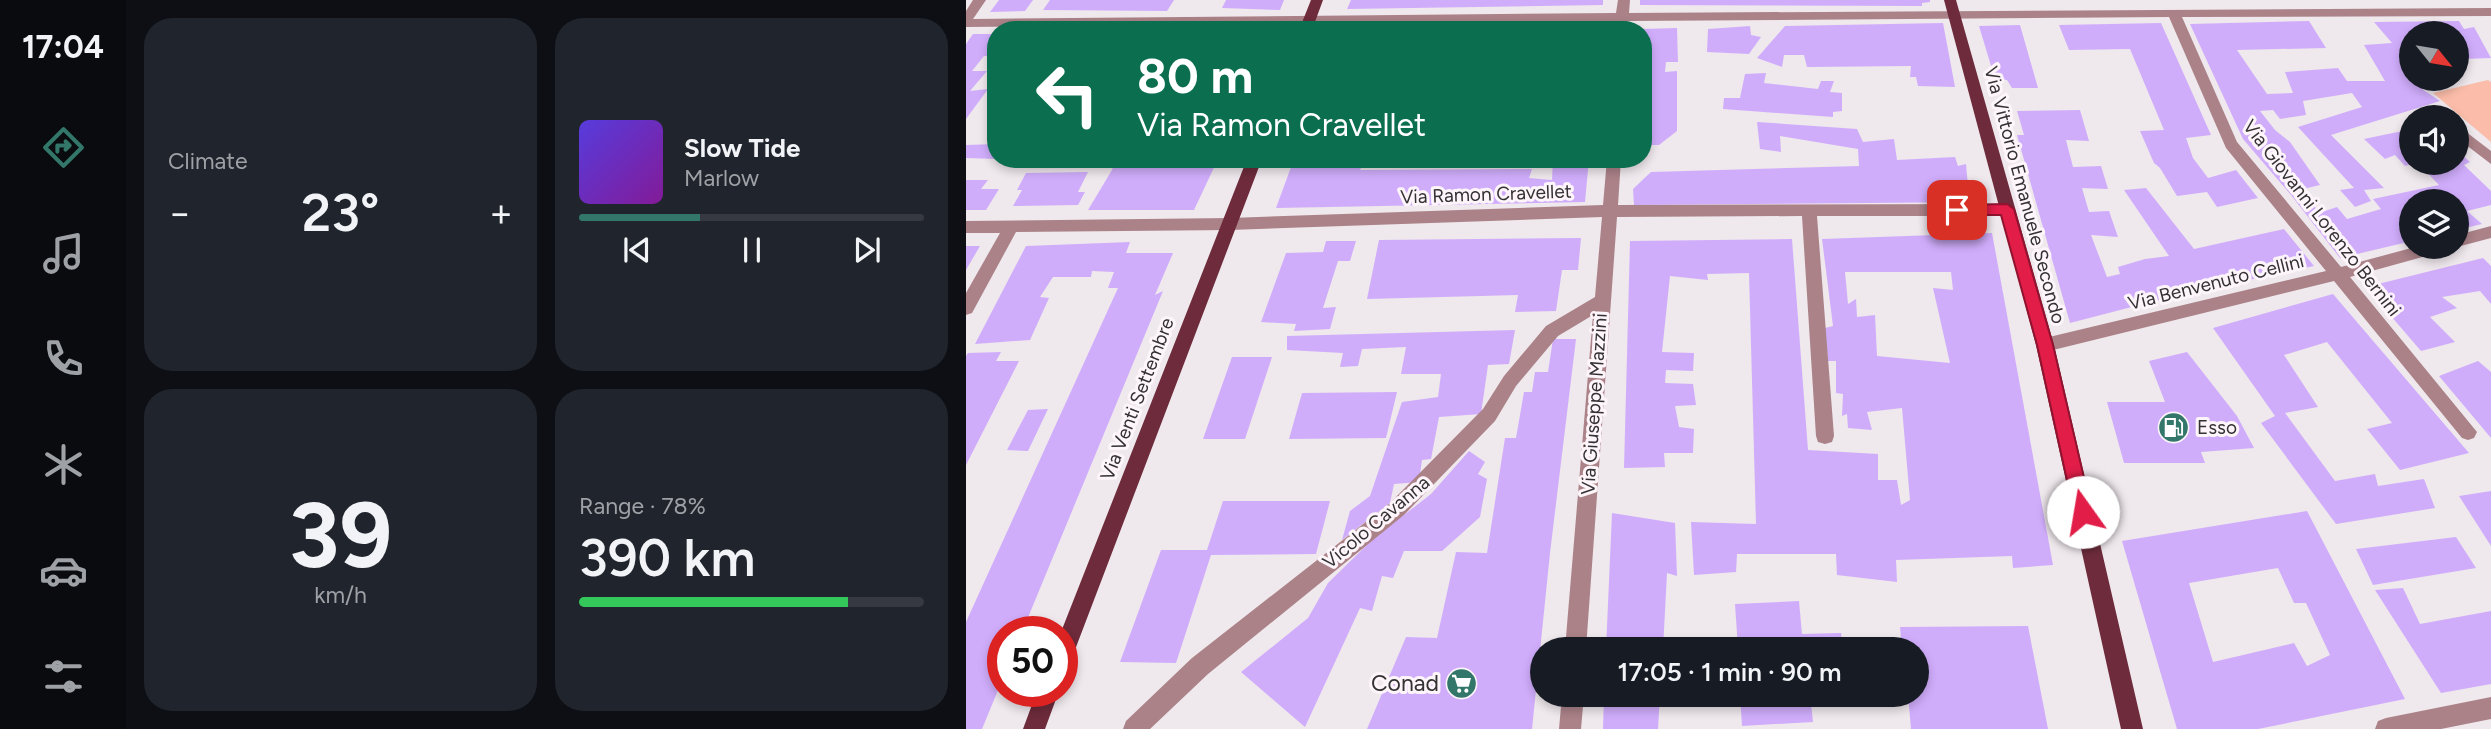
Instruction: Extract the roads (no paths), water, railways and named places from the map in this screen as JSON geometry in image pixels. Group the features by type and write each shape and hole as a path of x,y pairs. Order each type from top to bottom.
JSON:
{"main road":[{"path":"1309,21 1317,0"},
{"name":"Via Vittorio Emanuele Secondo","path":"1952,7 2045,345 2132,729"},
{"name":"Via Venti Settembre","path":"1077,616 1252,168"},
{"path":"1034,729 1042,707"}],"street":[{"path":"966,22 980,0"},
{"path":"1622,21 1623,0"},
{"path":"1652,22 1952,7 2173,12 2491,12"},
{"name":"Via Giovanni Lorenzo Bernini","path":"2173,12 2231,144 2468,432"},
{"path":"966,22 987,22"},
{"path":"2469,140 2491,159"},
{"name":"Via Giuseppe Mazzini","path":"1577,637 1613,168"},
{"name":"Via Ramon Cravellet","path":"966,227 1230,224 1611,211 2007,209"},
{"path":"1809,211 1825,436"},
{"path":"966,308 1012,226"},
{"path":"2469,238 2491,232"},
{"name":"Via Benvenuto Cellini","path":"2045,345 2399,257"},
{"name":"Vicolo Cavanna","path":"1134,729 1200,666 1424,484 1489,415 1510,381 1552,331 1601,302"},
{"path":"1570,729 1572,707"},
{"path":"2386,729 2491,708"}],"place":[{"name":"Esso","path":"2174,427"},
{"name":"Conad","path":"1462,683"}]}
